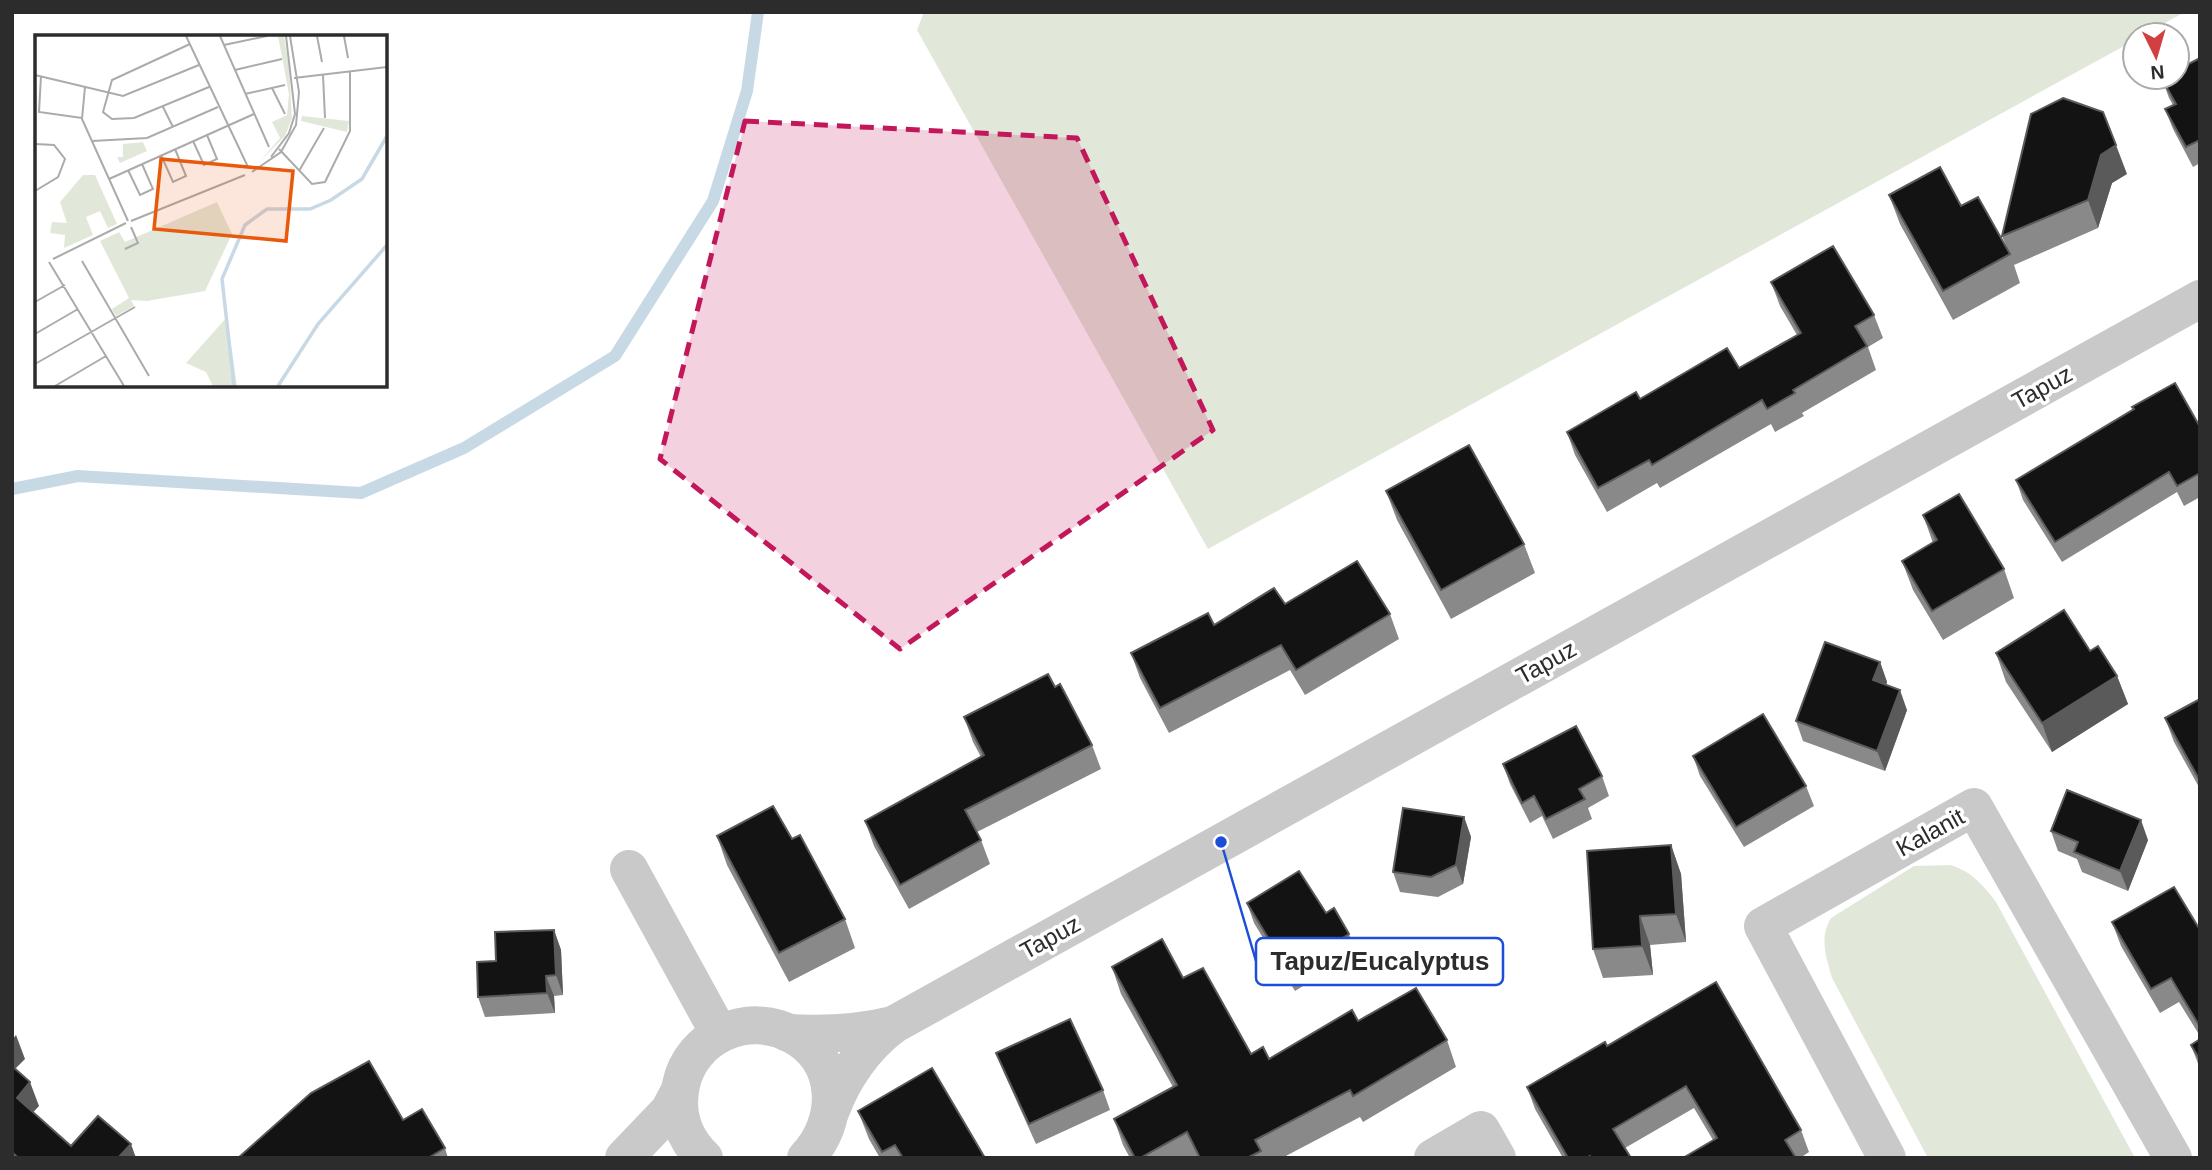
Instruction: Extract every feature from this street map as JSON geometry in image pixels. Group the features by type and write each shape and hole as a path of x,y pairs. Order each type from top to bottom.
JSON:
{"street":[{"name":"Tapuz","path":"806,1158 827,1131 842,1086 857,1063 874,1041 893,1025 2200,299"},
{"name":"Kalanit","path":"1887,1158 1763,926 1974,807 2173,1158"},
{"path":"624,1158 664,1117 679,1093 688,1064 706,1042 719,1033 629,869"},
{"name":"Tapuz","path":"719,1033 748,1025 778,1028 788,1033 831,1035 893,1025"},
{"path":"788,1033 815,1053 823,1066 831,1094 827,1131"},
{"path":"679,1093 682,1123 695,1149 704,1158"},
{"path":"1433,1158 1481,1130 1497,1158"}],"highlighted area":[{"path":"745,121 1077,138 1213,430 900,649 660,459"}],"shaded area":[{"path":"924,12 2185,12 2169,21 2121,21 2121,48 1208,549 917,30"},
{"path":"1951,865 1977,880 1996,902 2135,1158 1928,1158 1832,978 1824,940 1831,918 1914,866"}],"building":[{"path":"2200,58 2200,140 2186,147 2165,109 2176,104 2169,91 2191,91 2191,63"},
{"path":"2063,98 2103,112 2116,145 2101,155 2088,200 2002,236 2031,114"},
{"path":"1940,167 1961,206 1978,197 2010,254 1943,291 1889,195"},
{"path":"1833,246 1874,315 1855,326 1867,346 1793,390 1795,393 1767,409 1762,400 1652,465 1649,460 1598,488 1567,432 1636,392 1640,399 1727,348 1739,368 1801,333 1771,282"},
{"path":"2175,383 2200,427 2200,473 2177,486 2169,472 2055,542 2016,480"},
{"path":"1469,445 1524,544 1441,590 1386,491"},
{"path":"1959,494 2004,569 1932,611 1902,561 1937,540 1923,515"},
{"path":"1357,561 1390,614 1296,670 1281,645 1160,708 1131,653 1208,613 1214,625 1274,588 1285,604"},
{"path":"2064,610 2090,651 2098,646 2117,676 2042,723 1996,653"},
{"path":"1825,642 1880,662 1873,680 1900,690 1877,751 1796,721"},
{"path":"1048,674 1055,687 1060,684 1092,745 965,810 981,840 900,885 865,821 984,755 964,717"},
{"path":"2200,699 2200,781 2165,718"},
{"path":"1763,714 1806,786 1736,827 1693,756"},
{"path":"1576,726 1602,776 1579,789 1585,799 1546,819 1534,796 1522,803 1503,764"},
{"path":"2067,790 2141,820 2120,871 2074,852 2078,842 2051,831"},
{"path":"773,806 792,839 800,835 845,919 779,953 717,836"},
{"path":"1403,808 1464,817 1456,865 1431,877 1393,872"},
{"path":"1671,845 1676,914 1640,916 1642,946 1593,949 1587,851"},
{"path":"1299,871 1326,913 1334,908 1349,934 1288,971 1247,903"},
{"path":"2174,887 2200,930 2200,1027 2171,978 2151,989 2112,922"},
{"path":"554,930 556,975 546,976 547,993 478,997 477,962 496,961 495,932"},
{"path":"1162,939 1183,978 1203,968 1251,1054 1263,1047 1269,1059 1352,1010 1358,1021 1416,988 1447,1040 1353,1096 1350,1090 1255,1140 1261,1151 1247,1158 1200,1158 1187,1132 1140,1158 1135,1158 1114,1119 1177,1085 1112,967"},
{"path":"1716,982 1801,1130 1785,1140 1796,1158 1683,1158 1717,1138 1686,1086 1613,1129 1631,1158 1568,1158 1527,1087 1605,1042 1607,1046"},
{"path":"1070,1019 1103,1090 1029,1124 996,1053"},
{"path":"2200,1039 2200,1060 2191,1045"},
{"path":"369,1061 403,1120 422,1109 445,1148 428,1158 238,1158 311,1093"},
{"path":"12,1066 30,1082 17,1098 71,1146 98,1116 131,1144 118,1158 18,1158 12,1152"},
{"path":"932,1068 985,1158 903,1158 895,1145 882,1152 858,1111"}],"waterway":[{"path":"12,489 78,476 361,493 464,448 615,356 713,201 747,91 758,12"}],"place":[{"name":"Tapuz/Eucalyptus","path":"1221,842"}]}
